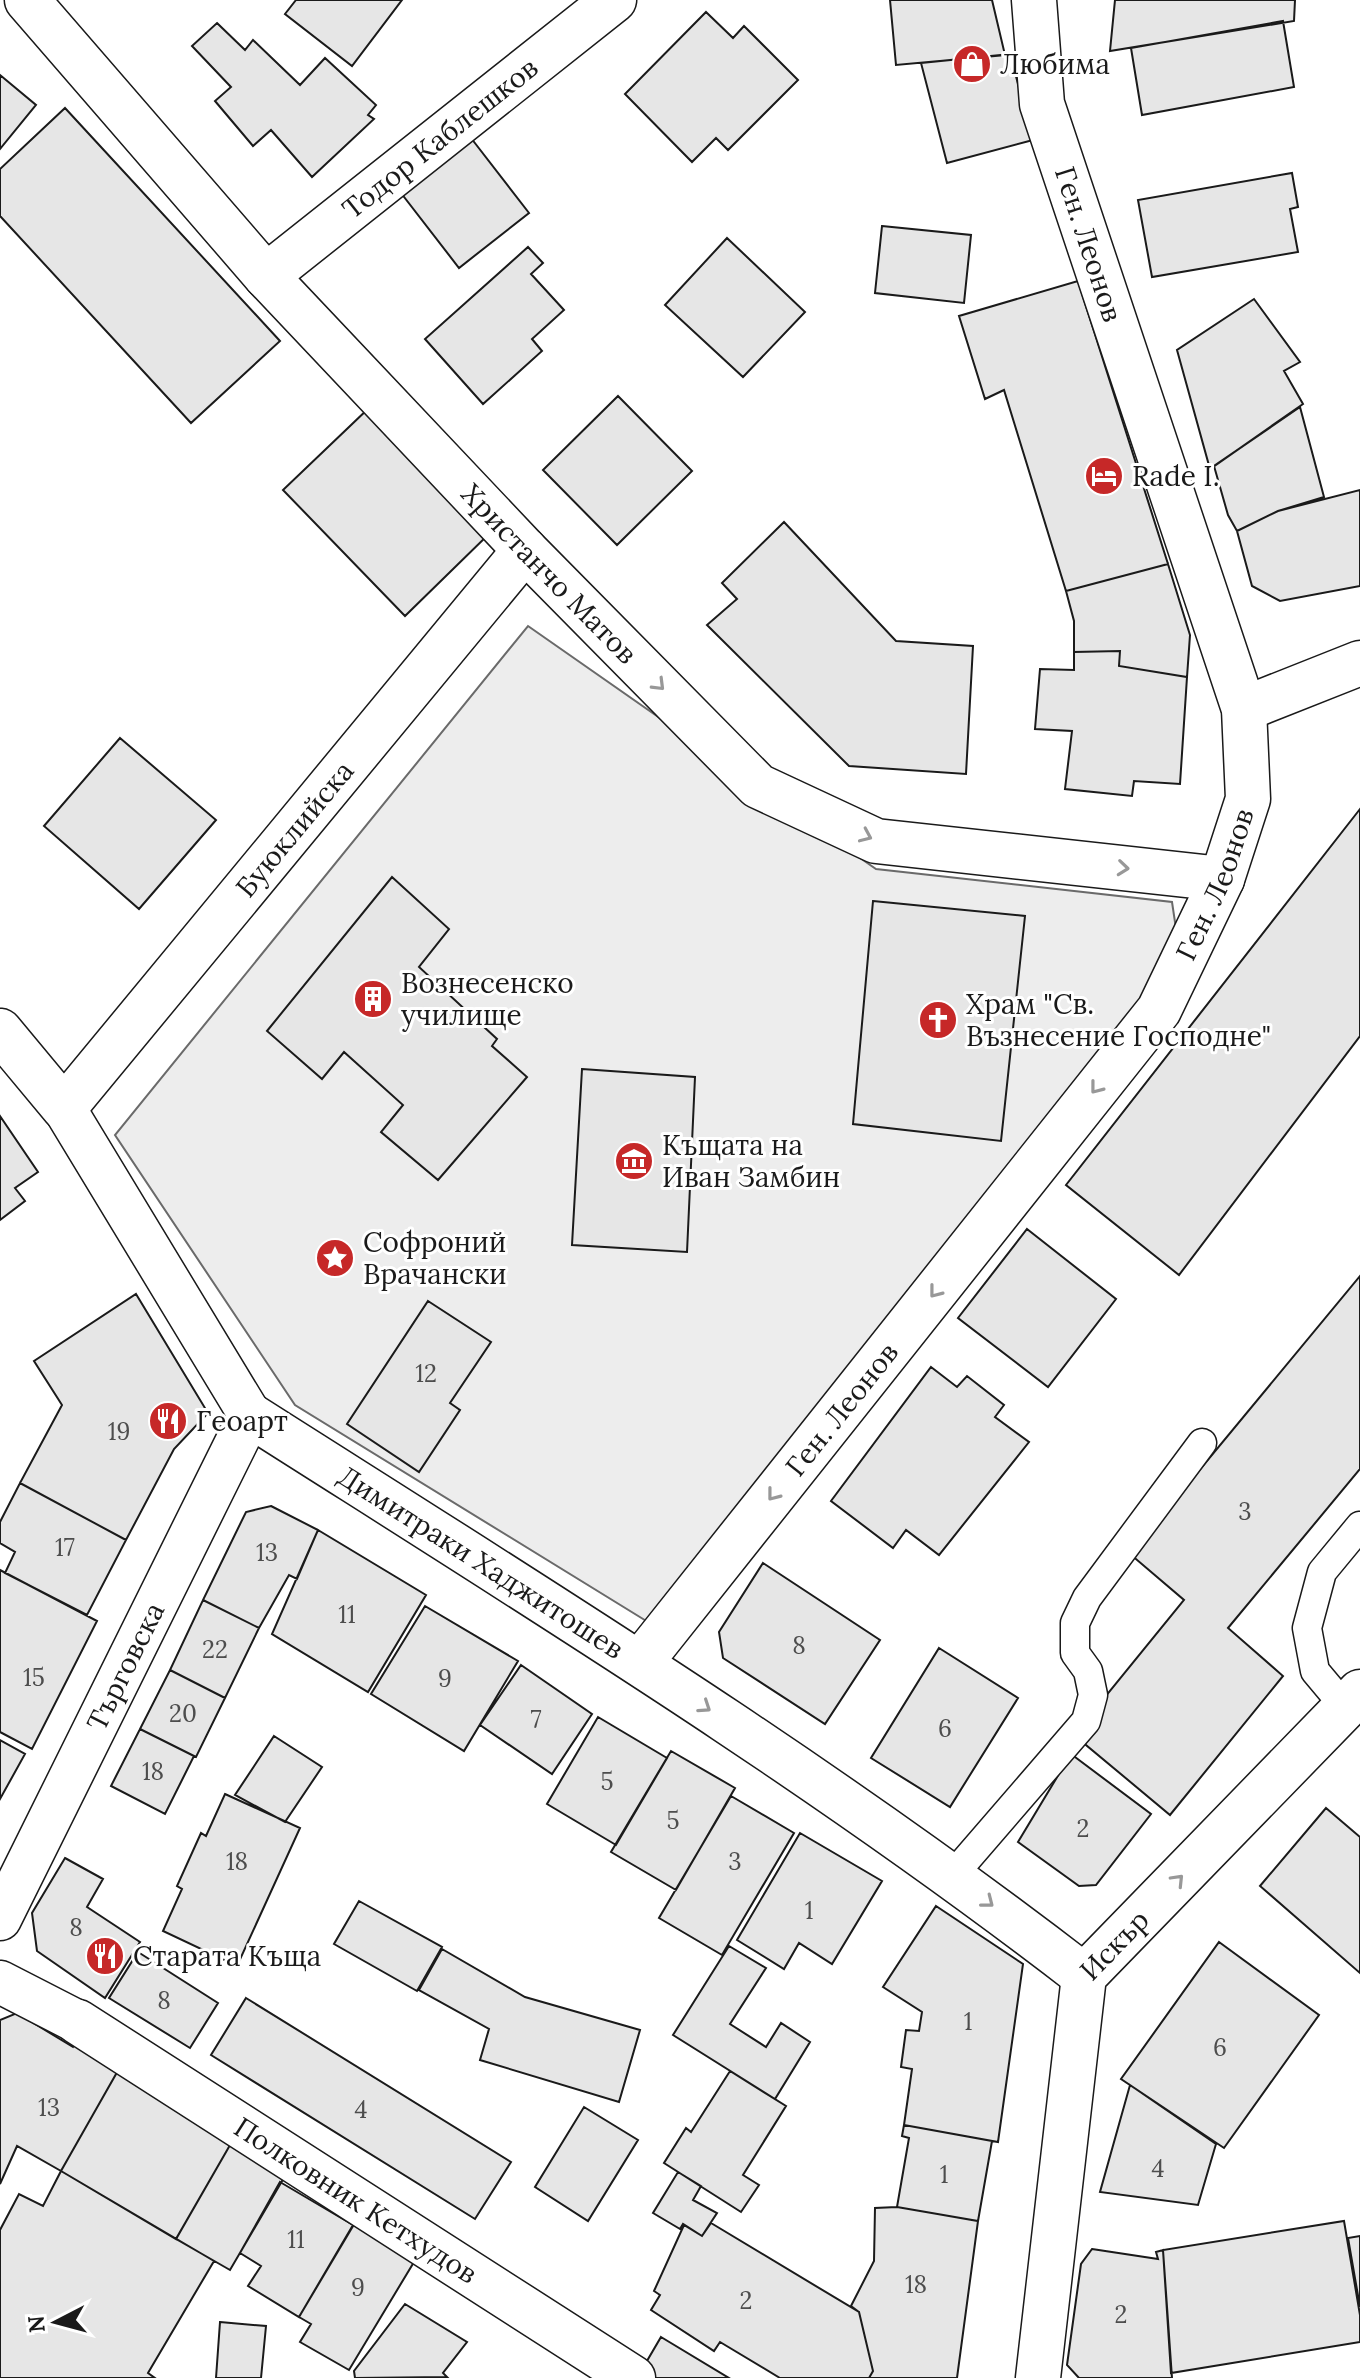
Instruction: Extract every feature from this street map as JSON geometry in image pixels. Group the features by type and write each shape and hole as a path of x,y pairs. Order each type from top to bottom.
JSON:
{"street":[{"name":"Христанчо Матов","path":"27,0 266,276 525,550 758,786 876,841 1222,879"},
{"name":"Тодор Каблешков","path":"266,276 614,0"},
{"name":"Ген. Леонов","path":"640,1663 1159,1010 1222,879 1248,799 1244,709 1042,104 1034,0"},
{"name":"Буюклийска","path":"64,1108 525,550"},
{"path":"1244,709 1360,663"},
{"name":"Димитраки Хаджитошев","path":"0,1031 64,1108 250,1415 640,1663 953,1875 1084,1976"},
{"name":"Търговска","path":"0,1919 250,1415"},
{"name":"Искър","path":"1038,2378 1084,1976 1353,1700"},
{"path":"0,1982 78,2022"},
{"name":"Полковник Кетхудов","path":"78,2022 633,2378"}],"lane":[{"path":"953,1875 1086,1721 1093,1695 1088,1671 1075,1653 1075,1623 1087,1598 1202,1443"},
{"path":"1353,1700 1315,1671 1307,1628 1322,1572 1360,1526"}],"shaded area":[{"path":"528,626 876,869 1172,902 1181,962 648,1622 295,1405 115,1135"}],"building":[{"path":"296,0 402,0 352,66 285,14"},
{"path":"890,0 992,0 1005,55 896,65"},
{"path":"1115,0 1295,0 1294,21 1110,51"},
{"path":"706,12 733,38 744,26 798,80 728,150 716,138 692,162 625,94"},
{"path":"1283,21 1294,87 1142,115 1131,48"},
{"path":"217,23 245,50 253,40 300,85 325,58 376,105 368,115 374,119 312,177 271,130 253,146 215,101 231,87 192,46"},
{"path":"1010,54 1033,140 947,163 921,63"},
{"path":"0,75 36,105 0,149"},
{"path":"65,108 280,341 191,423 0,216 0,169"},
{"path":"471,138 529,213 459,268 401,193"},
{"path":"1292,173 1298,207 1290,209 1298,252 1152,277 1138,200"},
{"path":"882,226 971,235 964,303 875,293"},
{"path":"727,238 805,312 743,377 665,305"},
{"path":"528,247 543,263 531,274 564,310 532,339 542,351 483,404 425,339"},
{"path":"1078,281 1168,564 1066,591 1004,390 985,399 959,316"},
{"path":"1254,299 1300,362 1284,371 1303,404 1210,469 1177,350"},
{"path":"618,396 692,471 617,545 543,470"},
{"path":"371,406 492,531 405,616 283,490"},
{"path":"1300,407 1324,497 1278,511 1237,531 1228,515 1214,466"},
{"path":"1360,490 1360,586 1280,601 1252,586 1237,531 1278,511"},
{"path":"784,522 896,641 973,646 966,774 849,766 707,625 737,599 722,583"},
{"path":"1168,564 1190,635 1187,677 1119,666 1120,651 1074,652 1074,621 1066,591"},
{"path":"1120,651 1119,666 1187,677 1180,784 1134,781 1132,796 1065,789 1072,731 1035,729 1040,669 1074,670 1074,652"},
{"path":"120,738 216,820 139,909 44,826"},
{"path":"1360,809 1360,1036 1179,1275 1066,1185"},
{"name":"Вознесенско училище","path":"392,877 449,929 419,967 497,1039 492,1046 527,1077 438,1180 381,1132 403,1105 344,1052 322,1079 267,1031"},
{"name":"Храм \"Св. Възнесение Господне\"","path":"873,901 1025,916 1001,1141 853,1124"},
{"name":"Къщата на Иван Замбин","path":"582,1069 695,1077 687,1252 572,1245"},
{"path":"0,1116 38,1172 15,1188 25,1201 0,1220"},
{"path":"1027,1229 1116,1299 1048,1387 958,1318"},
{"path":"1360,1276 1360,1469 1228,1628 1283,1676 1170,1815 1074,1735 1184,1600 1130,1554"},
{"path":"136,1294 208,1413 174,1449 126,1540 20,1483 62,1405 34,1361"},
{"path":"428,1301 491,1342 450,1403 460,1410 419,1472 347,1424"},
{"path":"931,1367 957,1387 967,1376 1004,1405 995,1417 1029,1442 939,1555 906,1530 893,1548 831,1501"},
{"path":"20,1483 126,1540 87,1615 5,1573 15,1552 0,1543 0,1522"},
{"path":"271,1506 318,1530 297,1579 289,1575 259,1628 203,1600 246,1512"},
{"path":"318,1530 426,1595 368,1692 272,1634"},
{"path":"763,1563 880,1640 825,1724 723,1658 719,1632"},
{"path":"0,1570 97,1621 32,1749 0,1732"},
{"path":"203,1600 259,1628 225,1698 170,1670"},
{"path":"425,1606 518,1661 464,1751 371,1694"},
{"path":"939,1648 1018,1698 950,1807 871,1758"},
{"path":"521,1665 592,1714 552,1774 480,1725"},
{"path":"170,1670 225,1698 196,1757 140,1729"},
{"path":"598,1717 667,1758 616,1845 547,1804"},
{"path":"140,1729 194,1756 165,1814 111,1786"},
{"path":"274,1736 322,1767 285,1822 235,1795"},
{"path":"0,1740 25,1754 0,1799"},
{"path":"671,1751 735,1788 676,1890 611,1852"},
{"path":"1071,1754 1151,1814 1096,1885 1079,1886 1018,1842"},
{"path":"225,1794 300,1828 237,1966 163,1931 182,1889 177,1886 201,1833 206,1836"},
{"path":"731,1796 794,1833 722,1955 659,1918"},
{"path":"1326,1808 1360,1837 1360,1973 1260,1886"},
{"path":"800,1833 882,1881 832,1964 799,1943 784,1969 737,1940"},
{"path":"65,1858 103,1879 87,1907 140,1942 105,1998 37,1951 32,1913"},
{"path":"359,1901 442,1947 417,1991 334,1944"},
{"path":"936,1906 1023,1964 998,2142 904,2125 912,2069 901,2067 906,2030 919,2031 922,2012 883,1987"},
{"path":"1219,1942 1319,2015 1224,2148 1121,2079"},
{"path":"729,1946 766,1968 730,2024 766,2047 781,2023 810,2042 775,2099 673,2035"},
{"path":"442,1949 525,1997 640,2030 619,2102 480,2060 489,2029 419,1990"},
{"path":"138,1952 218,2003 190,2048 109,1998"},
{"path":"246,1998 511,2162 475,2219 211,2055"},
{"path":"17,2013 73,2047 77,2041 120,2067 61,2171 17,2146 0,2184 0,2020"},
{"path":"120,2067 237,2133 176,2239 61,2171"},
{"path":"730,2071 786,2106 743,2175 759,2185 741,2212 664,2163 686,2128 691,2132"},
{"path":"1130,2085 1216,2144 1198,2205 1100,2192"},
{"path":"584,2107 638,2140 588,2221 535,2187"},
{"path":"904,2125 992,2141 978,2221 897,2207 909,2138 902,2136"},
{"path":"234,2138 289,2169 230,2270 176,2239"},
{"path":"61,2171 214,2261 148,2373 155,2378 0,2378 0,2230 19,2194 43,2206"},
{"path":"678,2172 701,2186 693,2200 717,2213 702,2236 683,2224 680,2229 653,2213"},
{"path":"280,2182 353,2225 299,2317 248,2286 261,2266 240,2253"},
{"path":"897,2207 978,2221 957,2378 869,2378 873,2371 859,2312 851,2306 874,2261 875,2208"},
{"path":"356,2221 417,2257 349,2370 300,2342 311,2324 299,2317"},
{"path":"1344,2221 1360,2315 1360,2342 1171,2373 1163,2250"},
{"path":"711,2223 859,2312 873,2371 869,2378 780,2378 720,2342 714,2351 651,2310 660,2295 654,2291 684,2225 702,2236"},
{"path":"1360,2236 1360,2307 1348,2238"},
{"path":"1092,2249 1158,2259 1156,2252 1163,2250 1172,2378 1079,2378 1067,2365 1081,2264"},
{"path":"405,2304 467,2342 443,2373 447,2377 355,2378 354,2371"},
{"path":"220,2322 266,2326 261,2378 216,2378"},
{"path":"661,2337 729,2378 637,2378"}],"place":[{"name":"Любима","path":"972,64"},
{"name":"Rade I.","path":"1104,476"},
{"name":"Вознесенско училище","path":"373,999"},
{"name":"Храм \"Св. Възнесение Господне\"","path":"938,1020"},
{"name":"Къщата на Иван Замбин","path":"634,1161"},
{"name":"Софроний Врачански","path":"335,1258"},
{"name":"Геоарт","path":"168,1421"},
{"name":"Старата Къща","path":"105,1956"}]}
